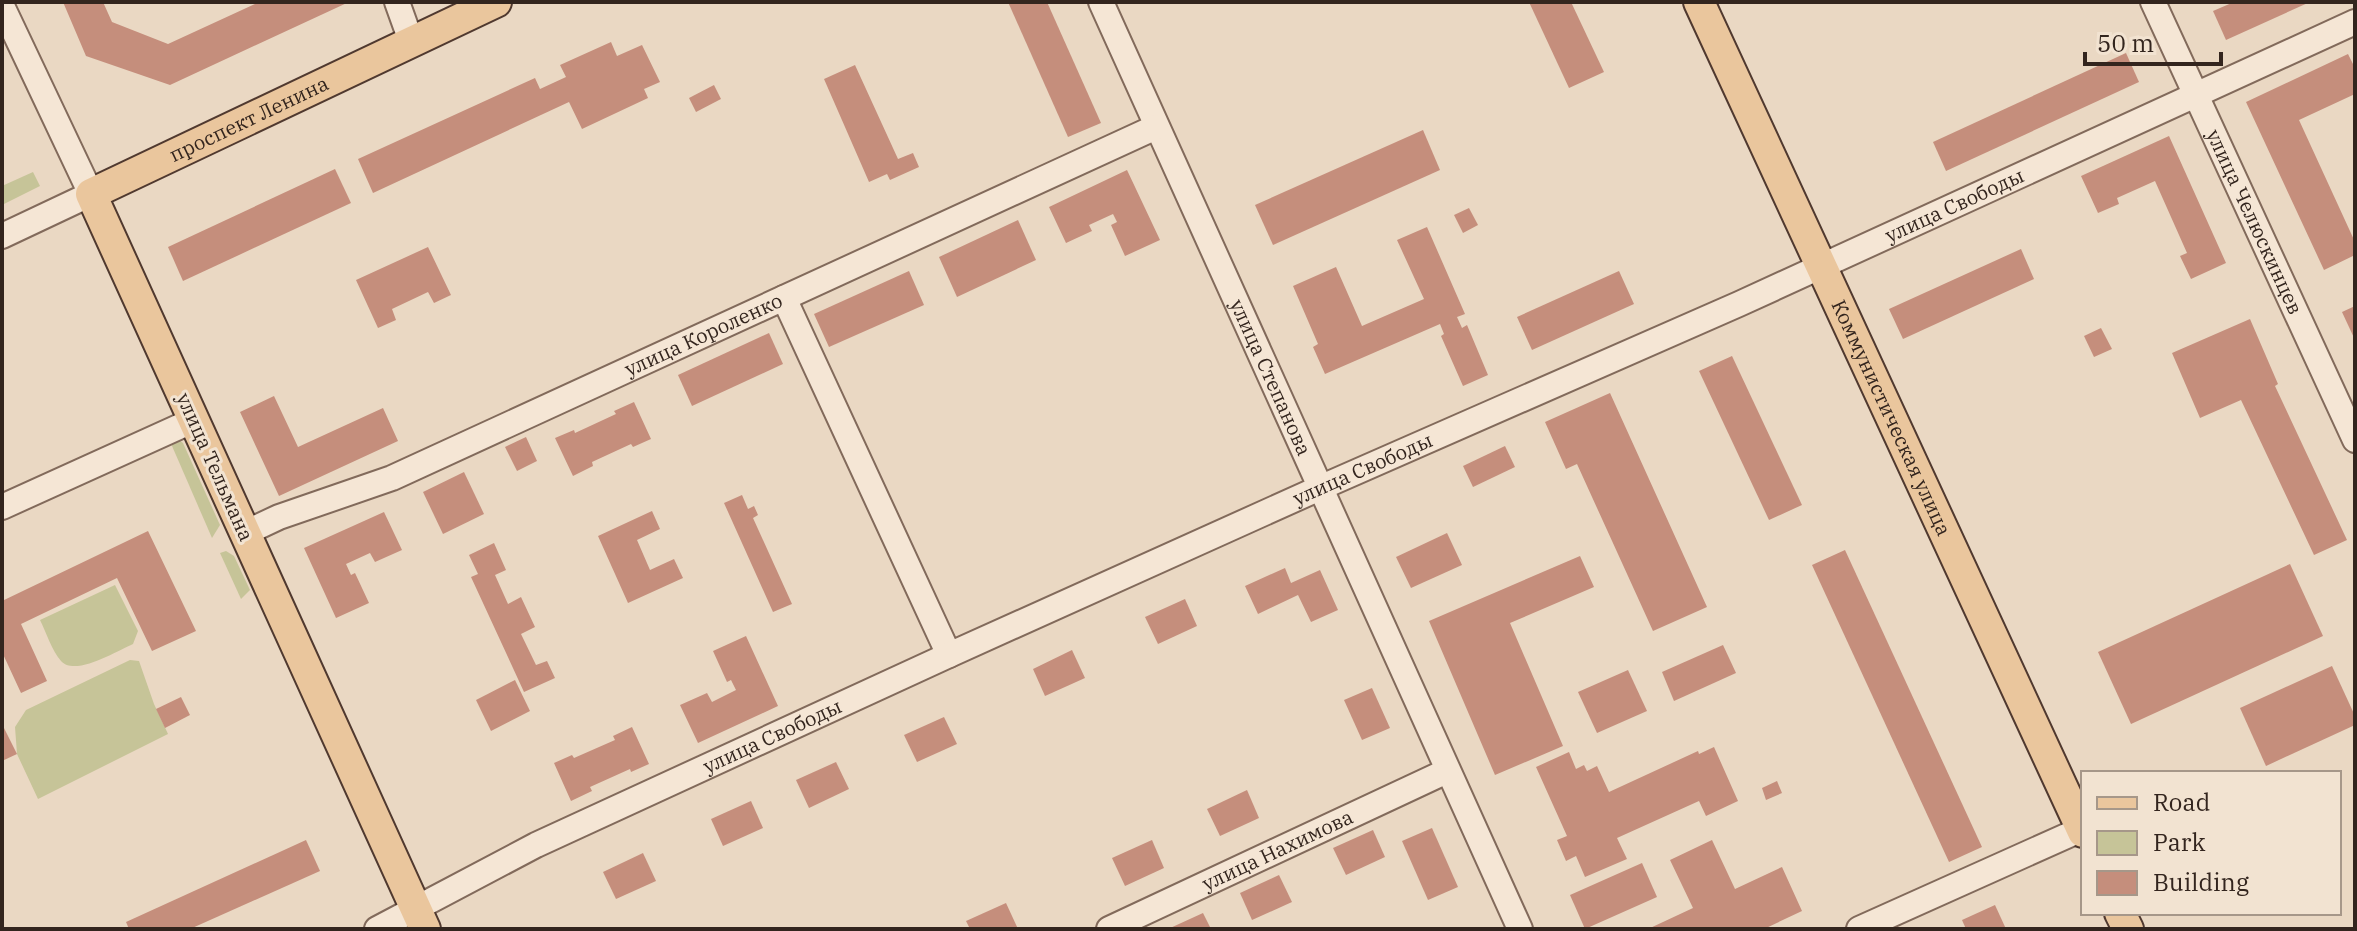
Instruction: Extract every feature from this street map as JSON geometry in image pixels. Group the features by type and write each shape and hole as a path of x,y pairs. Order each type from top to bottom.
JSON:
{"main road":[{"name":"проспект Ленина","path":"91,194 496,2"},
{"name":"Коммунистическая улица","path":"1699,2 2081,829"},
{"name":"улица Тельмана","path":"91,194 420,918"}],"street":[{"path":"397,2 411,41"},
{"name":"улица Степанова","path":"1101,2 1520,929"},
{"name":"улица Челюскинцев","path":"2153,2 2355,440"},
{"name":"улица Тельмана","path":"2,6 91,194"},
{"name":"улица Свободы","path":"377,929 420,918 536,845 949,655 1821,267 2355,22"},
{"name":"улица Короленко","path":"245,533 279,517 392,478 1156,127"},
{"name":"проспект Ленина","path":"2,236 91,194"},
{"path":"784,298 949,655"},
{"path":"2,507 194,420"},
{"name":"улица Нахимова","path":"1109,929 1447,771"},
{"path":"1859,929 2081,831"}],"green space":[{"path":"33,172 40,186 2,205 2,186"},
{"path":"169,439 183,443 220,525 212,538"},
{"path":"226,551 234,556 250,590 241,599 220,553"},
{"path":"115,585 138,631 133,644 86,664 67,665 52,647 40,620"},
{"path":"130,660 139,661 168,734 38,799 17,754 15,727 26,710"}],"building":[{"path":"63,2 103,2 112,22 168,44 259,2 349,2 170,85 86,56"},
{"path":"1008,2 1047,2 1101,123 1068,137"},
{"path":"1529,2 1571,2 1604,72 1569,88"},
{"path":"2234,2 2310,2 2226,40 2213,11"},
{"path":"611,42 617,56 642,45 660,82 644,89 648,98 582,129 569,102 373,193 358,159 535,78 540,89 566,77 560,65"},
{"path":"2126,53 2139,82 1946,171 1933,142"},
{"path":"2348,54 2355,68 2355,94 2299,120 2355,242 2355,255 2324,270 2246,102"},
{"path":"855,65 898,159 913,153 919,167 890,180 887,174 869,182 824,79"},
{"path":"714,85 721,99 696,112 689,98"},
{"path":"1423,130 1440,170 1273,245 1255,205"},
{"path":"2169,136 2226,263 2191,279 2180,256 2187,253 2155,181 2117,198 2119,204 2098,213 2081,176"},
{"path":"335,169 351,203 183,281 168,247"},
{"path":"1127,170 1160,240 1125,256 1111,225 1117,222 1113,214 1089,225 1092,231 1066,243 1049,207"},
{"path":"1469,208 1478,225 1463,233 1454,215"},
{"path":"1018,220 1036,260 957,297 939,257"},
{"path":"1427,227 1465,314 1457,317 1462,328 1467,325 1488,375 1463,386 1441,336 1444,334 1440,324 1325,374 1313,347 1318,344 1293,286 1336,267 1362,326 1424,299 1397,240"},
{"path":"428,247 451,295 434,303 428,292 392,309 396,320 378,328 356,280"},
{"path":"2021,249 2034,279 1903,339 1889,309"},
{"path":"909,271 924,305 829,347 814,314"},
{"path":"1619,271 1634,304 1532,350 1517,317"},
{"path":"2355,306 2355,340 2342,312"},
{"path":"2250,319 2278,384 2275,386 2347,540 2314,555 2241,400 2200,418 2172,353"},
{"path":"2101,328 2112,349 2094,357 2084,336"},
{"path":"769,333 783,364 692,406 678,375"},
{"path":"1732,356 1802,505 1769,520 1699,371"},
{"path":"1610,393 1707,607 1653,631 1577,464 1566,469 1545,422"},
{"path":"274,396 298,447 383,408 398,441 279,496 240,412"},
{"path":"634,402 651,439 633,447 631,444 592,462 593,466 573,476 555,438 574,430 575,433"},
{"path":"526,437 537,461 517,471 505,447"},
{"path":"1505,446 1515,467 1473,487 1463,466"},
{"path":"464,472 484,514 443,534 423,492"},
{"path":"742,495 748,509 754,506 758,515 753,518 792,604 773,612 724,503"},
{"path":"652,511 660,529 637,540 650,570 674,559 683,578 628,603 598,536"},
{"path":"384,512 402,550 375,562 370,553 346,564 351,575 355,573 369,603 336,618 304,548"},
{"path":"148,531 196,631 152,651 117,578 21,624 47,681 21,693 2,652 2,601"},
{"path":"1447,533 1462,565 1411,588 1396,557"},
{"path":"494,543 506,570 495,575 508,604 521,597 535,627 521,634 536,665 547,661 555,678 524,692 471,577 478,574 469,555"},
{"path":"1845,550 1982,847 1949,862 1812,565"},
{"path":"1580,556 1594,587 1510,623 1563,746 1495,775 1429,621"},
{"path":"2290,564 2323,636 2131,724 2098,652"},
{"path":"1285,568 1291,583 1320,570 1338,610 1311,622 1298,595 1258,614 1245,586"},
{"path":"1185,599 1197,626 1158,644 1145,617"},
{"path":"746,636 778,706 698,743 680,705 707,693 712,702 736,690 731,680 727,682 713,651"},
{"path":"1723,645 1736,673 1674,701 1662,672"},
{"path":"1072,650 1085,678 1045,696 1033,669"},
{"path":"2332,666 2355,716 2355,725 2266,766 2240,708"},
{"path":"1628,670 1647,711 1597,733 1578,692"},
{"path":"515,680 530,711 491,731 476,700"},
{"path":"1372,688 1390,728 1362,740 1344,700"},
{"path":"181,697 190,715 165,728 156,709"},
{"path":"944,717 957,744 917,762 904,735"},
{"path":"2,724 17,754 2,761"},
{"path":"632,727 649,764 590,787 592,791 571,801 554,763 615,740 613,736"},
{"path":"1714,747 1738,801 1706,816 1699,801 1617,838 1627,859 1585,877 1576,856 1566,861 1557,840 1567,836 1536,767 1569,752 1576,769 1584,765 1587,771 1597,766 1609,792 1698,751 1699,754"},
{"path":"836,762 849,789 809,808 796,780"},
{"path":"1777,781 1782,793 1766,800 1762,788"},
{"path":"1247,790 1259,818 1220,836 1207,809"},
{"path":"751,801 763,828 723,846 711,819"},
{"path":"1432,828 1458,887 1428,900 1402,841"},
{"path":"1373,830 1385,857 1346,875 1333,848"},
{"path":"306,840 320,871 190,929 129,929 126,922"},
{"path":"1152,840 1164,868 1125,886 1112,858"},
{"path":"1712,840 1735,889 1782,867 1802,911 1764,929 1648,929 1693,908 1670,860"},
{"path":"643,853 656,881 616,899 603,872"},
{"path":"1642,863 1657,897 1585,929 1570,895"},
{"path":"1279,875 1292,902 1252,920 1240,893"},
{"path":"1006,903 1018,929 970,929 966,921"},
{"path":"1995,905 2006,929 1966,929 1962,920"},
{"path":"1203,913 1211,929 1168,929"}]}
